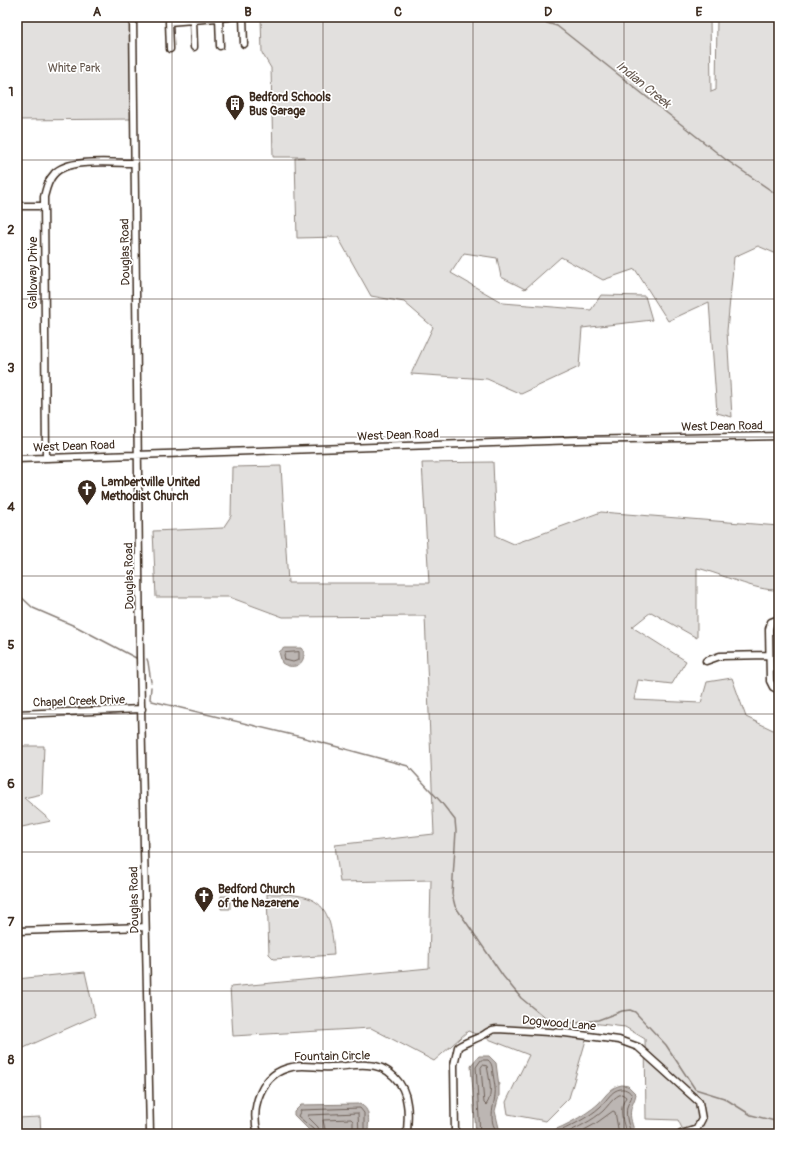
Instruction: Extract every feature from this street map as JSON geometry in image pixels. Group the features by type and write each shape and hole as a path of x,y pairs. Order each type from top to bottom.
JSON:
{"street":[{"name":"Douglas Road","path":"133,17 145,927 150,1134"},
{"path":"217,17 220,46"},
{"path":"170,49 169,22 229,17"},
{"path":"243,17 244,44"},
{"path":"191,19 194,47"},
{"name":"Galloway Drive","path":"46,458 44,197 50,179 63,167 78,164 134,163"},
{"path":"17,206 44,206"},
{"name":"West Dean Road","path":"17,459 138,454 779,436"},
{"path":"779,619 771,622 769,655 770,681 773,687 779,690"},
{"path":"706,661 720,656 769,655"},
{"name":"Chapel Creek Drive","path":"17,714 142,709"},
{"path":"17,931 145,927"},
{"name":"Dogwood Lane","path":"455,1134 454,1065 458,1047 485,1034 491,1029 565,1033 619,1040 638,1047 699,1102 702,1119 695,1131 681,1134"},
{"name":"Fountain Circle","path":"258,1134 255,1117 258,1099 266,1083 278,1072 298,1066 332,1067 363,1065 372,1065 383,1069 392,1074 400,1084 407,1103 407,1134"}],"green space":[{"name":"White Park","path":"17,17 130,17 131,119 17,120"},
{"path":"261,17 710,17 711,92 716,90 717,17 779,17 779,255 758,246 734,257 727,331 732,417 717,413 709,302 668,321 635,269 603,280 561,257 525,289 501,277 497,258 464,253 451,273 503,303 591,310 601,295 645,296 652,320 582,328 579,367 521,394 487,379 411,374 433,327 404,302 371,296 338,237 297,238 295,158 305,157 273,157 271,68 262,53"},
{"path":"493,462 496,536 514,544 601,512 779,526 779,590 759,588 697,568 697,638 651,612 632,627 686,661 672,684 638,680 634,700 701,703 707,682 732,678 746,717 773,730 779,730 779,1134 685,1134 678,1120 646,1119 645,1039 625,1027 591,1023 569,1098 546,1121 508,1114 506,1102 529,1055 468,1031 434,1061 371,1028 233,1036 230,987 429,968 431,880 340,882 335,845 434,834 425,616 283,617 229,597 156,597 153,531 223,528 231,516 232,467 281,466 288,583 429,583 422,463"},
{"path":"17,746 44,746 42,794 24,798 51,821 17,828"},
{"path":"267,894 299,896 310,899 319,904 330,923 334,955 274,959 269,954"},
{"path":"221,896 230,896 230,909 221,909"},
{"path":"85,972 95,1016 17,1051 17,979"},
{"path":"40,1117 41,1134 17,1134 17,1118"}],"water":[{"path":"284,648 301,648 304,652 302,661 294,666 282,663 279,652"},
{"path":"479,1056 489,1056 496,1063 499,1096 495,1111 499,1128 507,1133 530,1134 476,1134 471,1065"},
{"path":"622,1085 628,1086 636,1094 631,1107 631,1118 635,1134 540,1134 562,1127 579,1118 598,1104 608,1092"},
{"path":"359,1104 368,1112 368,1134 313,1134 294,1115 294,1112 301,1105"}],"waterway":[{"name":"Indian Creek","path":"487,17 544,22 557,26 725,159 779,196"},
{"path":"17,593 33,608 77,627 136,658"},
{"path":"147,659 151,682"},
{"path":"151,687 150,699 152,701 301,737 408,766 441,802 455,820 456,831 452,894 455,906 503,976 521,998 550,1022 576,1023 598,1020 622,1011 630,1010 635,1012 666,1045 695,1089 724,1098 751,1115 779,1122"}],"place":[{"name":"Bedford Schools Bus Garage","path":"235,121"},
{"name":"Lambertville United Methodist Church","path":"87,506"},
{"name":"Bedford Church of the Nazarene","path":"204,913"}]}
